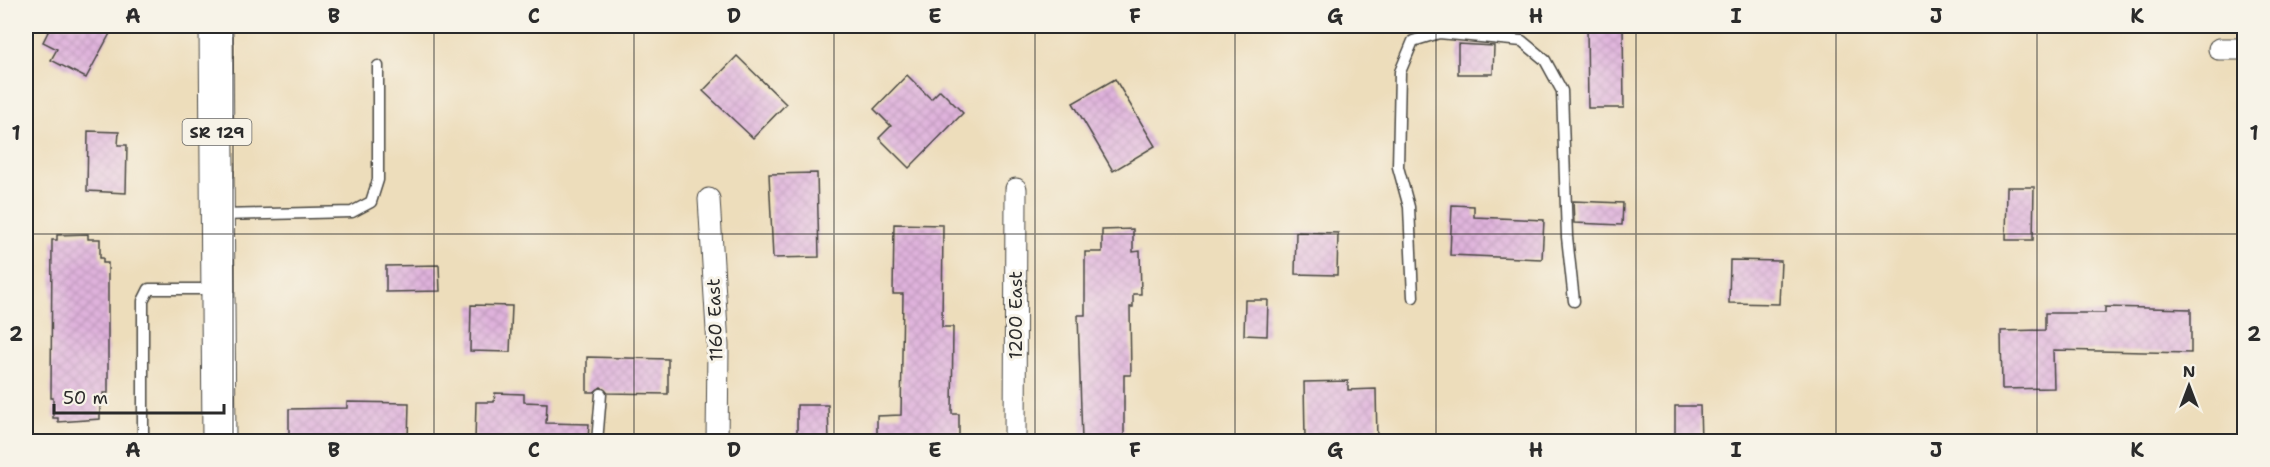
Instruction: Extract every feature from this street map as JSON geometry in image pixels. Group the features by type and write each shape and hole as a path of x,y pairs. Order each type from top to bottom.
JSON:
{"main road":[{"name":"SR 129","path":"216,26 219,441"}],"street":[{"path":"2219,49 2244,49"},
{"name":"1200 East","path":"1015,441 1016,189"},
{"name":"1160 East","path":"710,199 718,346 717,441"}],"lane":[{"path":"1413,297 1409,207 1398,167 1401,72 1413,41 1439,33 1522,41 1545,60 1562,91 1568,237 1574,301"},
{"path":"217,215 352,212 372,202 378,180 378,66"},
{"path":"143,441 143,301 149,289 218,289"},
{"path":"597,441 601,394"}],"building":[{"path":"51,26 114,26 86,78 51,60 57,49 43,42"},
{"path":"1587,26 1623,26 1624,108 1588,108"},
{"path":"1458,44 1494,46 1493,74 1458,74"},
{"path":"737,56 786,104 753,138 703,91"},
{"path":"907,75 931,99 940,90 963,113 909,168 879,138 891,126 874,109"},
{"path":"1115,79 1155,146 1113,171 1073,103"},
{"path":"88,131 119,132 118,145 127,145 126,193 87,191"},
{"path":"817,173 819,257 773,258 769,174"},
{"path":"2007,187 2034,187 2033,240 2006,240"},
{"path":"1573,201 1623,203 1622,225 1574,223"},
{"path":"1452,205 1474,206 1474,217 1544,220 1542,259 1450,255"},
{"path":"894,224 943,225 942,327 953,327 952,414 959,414 959,441 877,441 877,416 901,415 903,294 893,294"},
{"path":"1133,229 1133,252 1140,251 1141,294 1133,294 1133,307 1130,307 1131,375 1124,375 1124,441 1082,441 1078,315 1085,315 1085,252 1102,252 1102,230"},
{"path":"1296,232 1338,233 1337,275 1295,274"},
{"path":"88,234 88,239 100,239 100,258 103,258 103,263 108,263 108,393 103,393 103,399 100,399 100,419 58,422 58,418 53,418 53,398 51,398 52,240 57,240 57,235"},
{"path":"1730,260 1781,261 1779,304 1729,303"},
{"path":"439,265 440,291 386,292 386,266"},
{"path":"1245,300 1268,300 1267,336 1244,335"},
{"path":"471,305 512,306 510,352 470,351"},
{"path":"2105,307 2191,309 2191,353 2053,350 2054,388 2002,389 2001,331 2045,330 2045,313 2105,313"},
{"path":"587,357 668,359 668,394 608,393 601,387 594,392 587,392"},
{"path":"1348,381 1348,390 1376,389 1377,441 1346,441 1346,437 1305,438 1304,382"},
{"path":"495,393 524,394 524,402 547,403 546,423 589,424 588,441 475,441 476,402 494,402"},
{"path":"347,402 409,403 408,441 289,441 289,409 347,408"},
{"path":"797,405 828,405 829,441 797,441"},
{"path":"1675,406 1700,406 1701,441 1675,441"}]}
